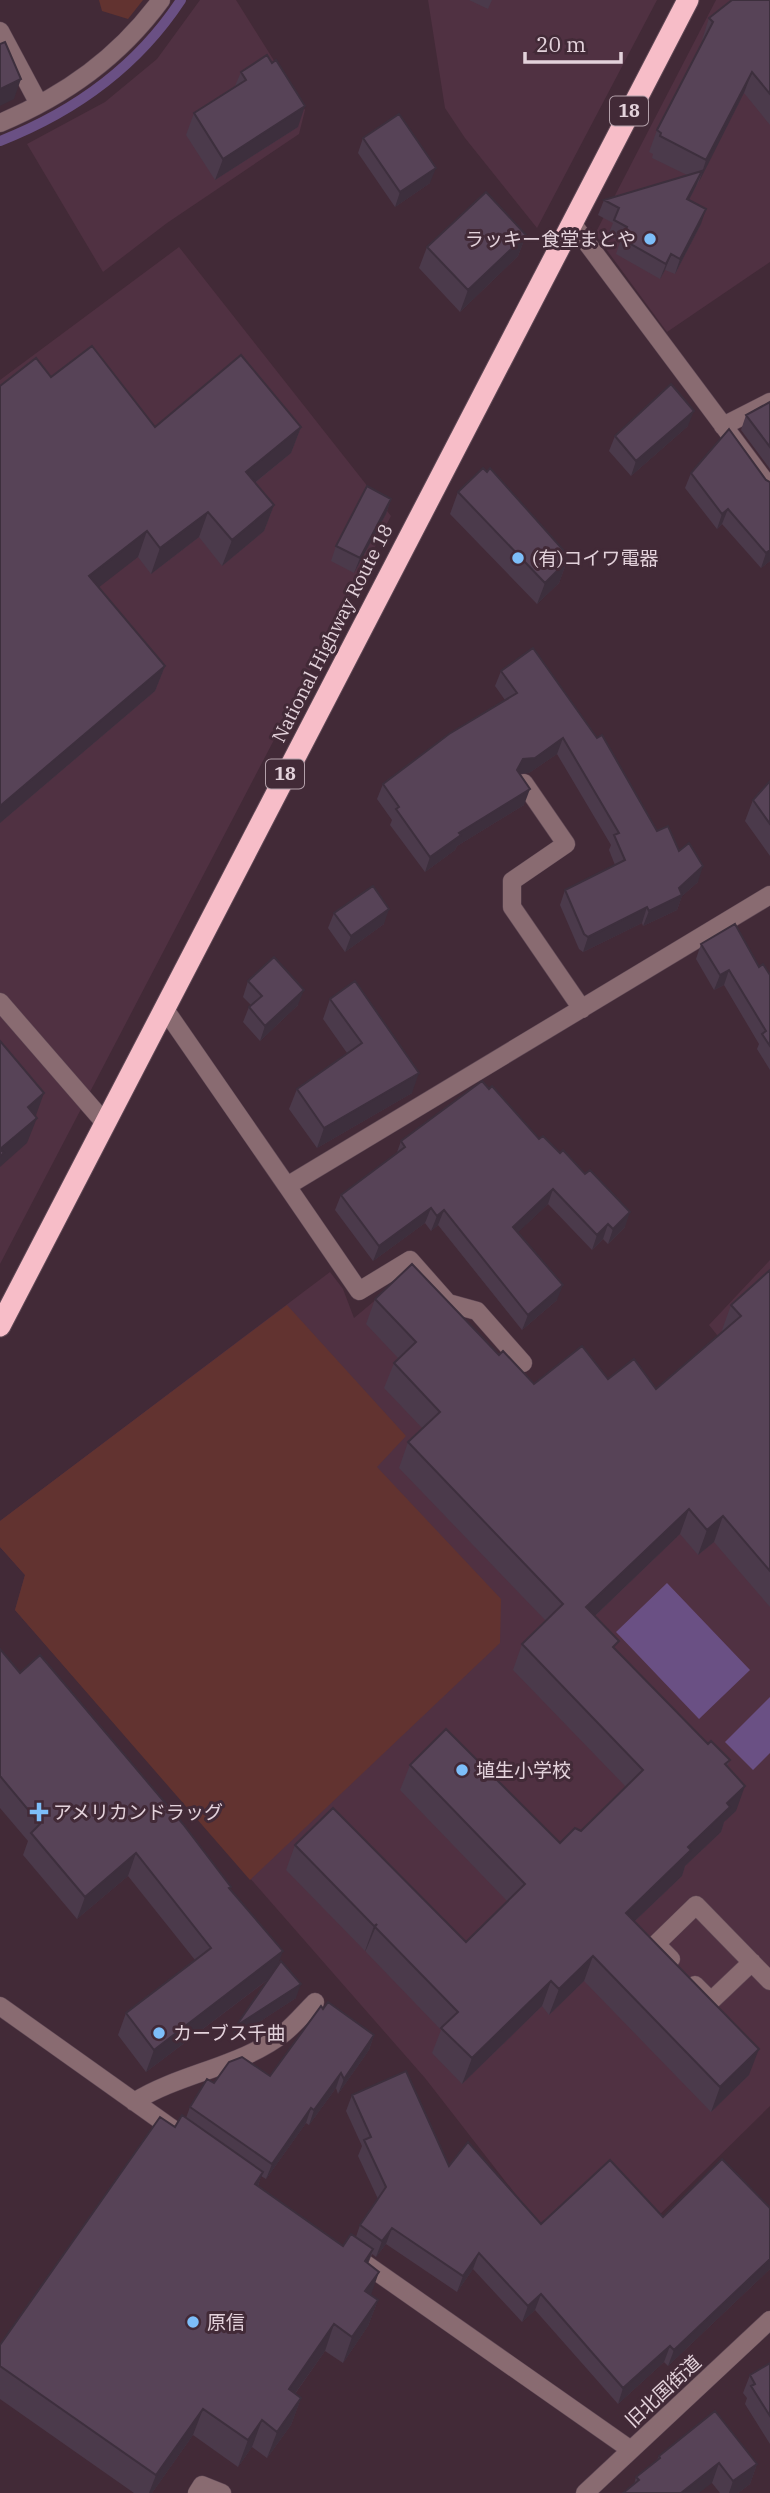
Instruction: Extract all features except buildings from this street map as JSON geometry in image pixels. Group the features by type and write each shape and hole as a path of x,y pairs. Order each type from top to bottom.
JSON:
{"highway":[{"name":"National Highway Route 18","path":"0,1326 688,0"}],"street":[{"path":"0,123 81,82 110,58 162,0"},
{"path":"0,31 39,104"},
{"path":"572,223 770,488"},
{"path":"723,426 770,402"},
{"path":"524,783 566,844 513,881 512,907 582,1009"},
{"path":"287,1186 770,895"},
{"path":"0,1002 105,1123"},
{"path":"164,1008 359,1291 410,1260 448,1303 477,1311 523,1363"},
{"path":"752,1962 711,2001 656,1944 696,1905 752,1962 770,1981"},
{"path":"134,2102 151,2091 233,2060 283,2034 315,2002"},
{"path":"0,2006 191,2141"},
{"path":"349,2252 631,2450"},
{"name":"旧北国街道","path":"585,2493 770,2320"},
{"path":"197,2493 202,2485 222,2493"}],"shaded area":[{"path":"99,0 143,0 128,19 102,11"},
{"path":"200,0 236,0 305,110 299,134 167,223 103,272 27,144 105,102 157,59"},
{"path":"428,0 657,0 537,228 465,138 445,108"},
{"path":"716,0 770,0 770,262 667,332 595,234"},
{"path":"179,247 391,516 0,1264 0,380"},
{"name":"埴生小学校","path":"770,1260 770,2106 587,2286 425,2078 15,1610 25,1575 0,1547 0,1521 330,1272 343,1289 354,1318 391,1287 588,1455 722,1341 709,1325"},
{"path":"287,1305 406,1436 377,1467 501,1599 500,1643 250,1880 15,1610 25,1575 0,1547 0,1521"},
{"path":"667,1583 750,1670 699,1719 616,1632"},
{"path":"770,1697 770,1753 753,1770 725,1742"}],"waterway":[{"path":"0,141 53,116 102,85 145,46 181,0"}],"place":[{"name":"ラッキー食堂まとや","path":"650,239"},
{"name":"(有)コイワ電器","path":"518,558"},
{"name":"埴生小学校","path":"462,1770"},
{"name":"アメリカンドラッグ","path":"39,1812"},
{"name":"カーブス千曲","path":"159,2033"},
{"name":"原信","path":"193,2322"}]}
